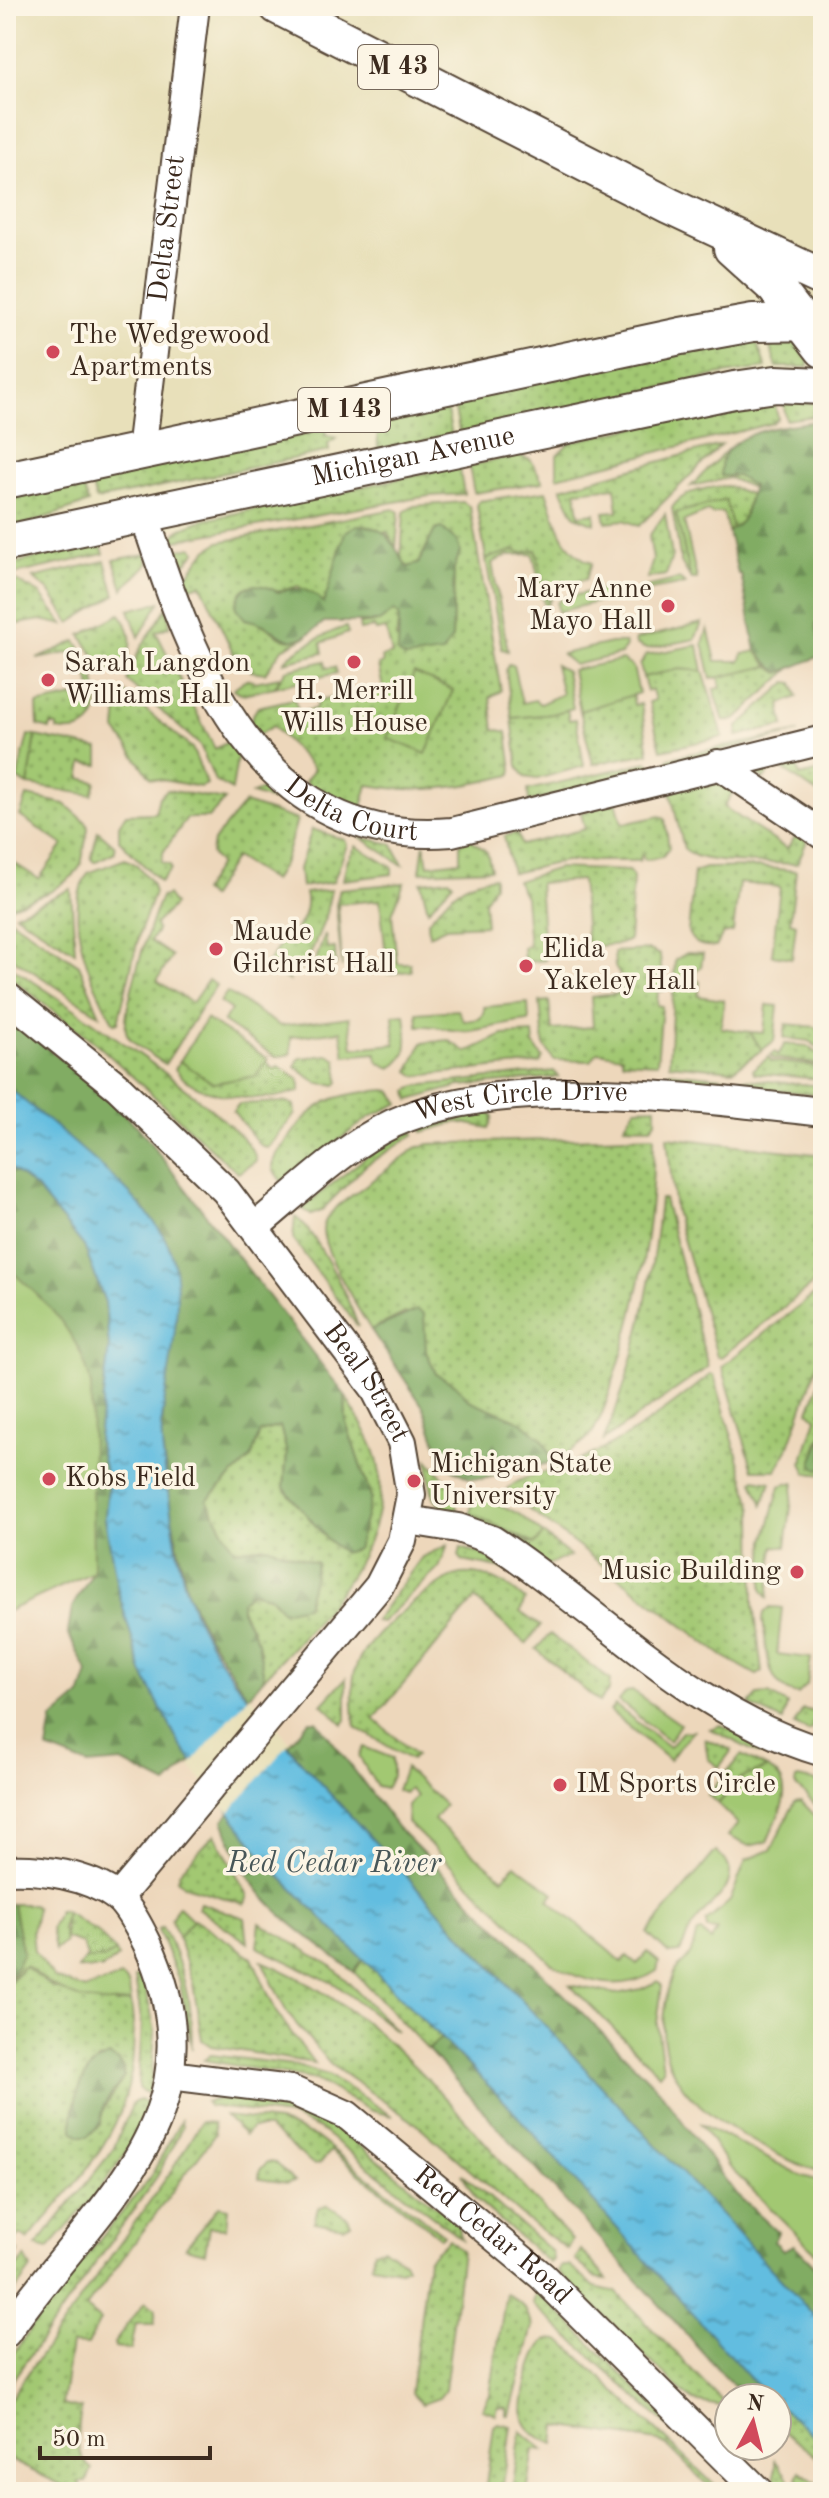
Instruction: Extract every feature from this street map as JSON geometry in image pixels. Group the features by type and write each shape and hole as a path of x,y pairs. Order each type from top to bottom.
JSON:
{"main road":[{"name":"M 43","path":"278,6 679,210 823,278"},
{"name":"M 43","path":"679,210 756,268 816,331"},
{"name":"M 143","path":"6,480 681,336 753,323 816,331"},
{"name":"Michigan Avenue","path":"6,543 755,387 823,386"},
{"path":"331,474 351,464 359,447 358,427 348,409"}],"street":[{"name":"Delta Street","path":"141,451 195,6"},
{"name":"Delta Court","path":"144,514 170,590 197,652 242,734 285,785 335,816 387,832 452,832 823,740"},
{"path":"718,764 823,835"},
{"name":"Beal Street","path":"6,996 118,1087 226,1191 357,1362 390,1414 409,1470 408,1520 397,1552 379,1586 118,1898"},
{"name":"West Circle Drive","path":"255,1227 353,1148 381,1130 411,1116 460,1104 575,1094 660,1094 823,1112"},
{"path":"408,1520 458,1528 492,1540 718,1707 795,1744 823,1752"},
{"path":"6,1870 61,1875 118,1898 143,1935 160,1976 171,2027 170,2075 159,2118 138,2162 6,2333"},
{"name":"Red Cedar Road","path":"170,2075 291,2090 347,2115 542,2276 759,2492"}],"shaded area":[{"name":"Michigan State University","path":"783,400 823,404 823,2492 6,2492 6,565 570,442"}],"green space":[{"path":"790,333 808,360 808,367 777,367 766,336"},
{"path":"754,335 766,368 716,375 460,435 453,400"},
{"path":"783,400 823,404 823,415 786,420"},
{"path":"774,401 778,418 773,423 557,477 557,455 570,442 735,405"},
{"path":"445,402 452,436 378,449 377,417"},
{"path":"823,420 823,622 816,624 823,655 779,673 756,651 741,574 738,574 728,531 740,522 746,512 753,486 737,476 721,476 722,460 730,448 758,432"},
{"path":"325,430 326,436 337,438 328,444 329,451 96,500 90,479"},
{"path":"721,445 639,526 624,520 606,522 604,512 618,511 615,487 576,491 579,515 595,513 595,524 575,516 561,488"},
{"path":"728,449 721,463 748,481 752,488 729,478 691,486"},
{"path":"518,455 531,460 543,482 474,493 469,466"},
{"path":"459,466 464,494 429,496 170,541 180,529 200,521"},
{"path":"82,481 88,503 6,531 6,498"},
{"path":"727,486 750,494 742,524 732,529 726,500 676,513 691,579 681,562 672,508 689,494"},
{"path":"546,491 567,543 592,563 586,579 556,589 548,604 536,550 521,553 515,550 486,559 477,506 479,501"},
{"path":"726,500 732,529 728,531 723,512 712,514 708,511 684,521 697,579 691,579 676,513"},
{"path":"463,502 470,507 501,691 490,697 494,729 507,732 511,775 440,788 405,789 368,785 360,814 305,782 314,769 273,726 260,734 252,726 251,718 258,707 294,699 299,712 315,709 319,700 383,688 378,665 383,663 382,657 392,654 386,629 376,631 374,627 360,630 359,624 379,622 394,611 399,615 396,639 452,638 454,569 460,551 457,541 442,528 435,530 418,564 407,567 401,557 404,512 414,506"},
{"path":"394,509 399,512 396,548 387,532 341,543 339,563 324,604 298,586 278,592 245,619 288,640 308,636 282,649 265,673 251,671 246,657 237,661 201,584 188,588 180,585 205,552 219,542"},
{"path":"665,514 672,556 666,575 647,578 653,560 649,536"},
{"path":"357,525 383,532 407,567 418,564 435,530 442,528 457,541 460,551 454,569 452,638 442,653 406,658 398,654 399,615 394,611 379,622 324,622 310,633 291,639 258,622 245,619 236,608 241,593 257,585 278,592 303,590 324,603 345,532"},
{"path":"101,544 104,554 6,576 6,565"},
{"path":"192,547 196,551 176,575 169,552"},
{"path":"515,550 521,553 536,550 548,604 545,609 533,554 508,555 492,563 508,651 502,649 486,559"},
{"path":"146,554 149,563 123,589 114,560"},
{"path":"105,561 115,595 70,623 50,592 33,578"},
{"path":"679,579 685,584 639,592 641,588"},
{"path":"17,581 40,594 64,625 41,620 6,626 6,584"},
{"path":"614,589 616,597 558,612 557,603 562,598"},
{"path":"160,602 139,637 129,610"},
{"path":"167,607 170,626 156,632 215,749 232,740 239,746 232,790 215,781 200,745 127,681 139,651"},
{"path":"120,614 129,629 130,645 126,660 116,674 94,656 81,635"},
{"path":"702,623 695,639 646,649 636,644 635,640"},
{"path":"346,627 348,633 321,643 323,653 284,662 295,652"},
{"path":"708,628 716,661 740,661 743,654 756,651 769,666 711,679 703,643"},
{"path":"76,641 82,650 37,659"},
{"path":"611,643 625,643 626,646 621,654 574,665 562,654"},
{"path":"698,645 703,671 679,669 643,677 640,665 646,655"},
{"path":"84,653 96,684 96,714 89,725 76,730 38,726 37,705 92,693"},
{"path":"622,660 633,667 639,693 580,711 572,670"},
{"path":"325,661 326,668 335,667 337,673 275,687 286,670"},
{"path":"509,664 513,665 522,703 535,700 540,704 562,694 555,665 566,671 573,708 552,714 512,718 506,669"},
{"path":"769,666 779,673 790,669 735,720 724,721 714,689 721,688 719,677"},
{"path":"679,669 703,671 723,737 661,750 649,702 655,700 652,690 647,691 643,677"},
{"path":"414,673 453,690 426,754 387,738"},
{"path":"280,677 275,687 243,694 233,689 246,679 255,682"},
{"path":"787,682 793,683 798,697 780,704 784,726 737,736 738,727"},
{"path":"124,692 192,748 207,784 201,787 151,778 116,730 119,697"},
{"path":"632,694 634,705 641,704 649,753 593,764 580,711"},
{"path":"567,709 569,720 576,719 584,766 537,779 525,777 518,766 512,718 552,714"},
{"path":"799,732 665,765 669,758"},
{"path":"28,735 36,736 28,785 17,779"},
{"path":"36,736 99,749 99,765 83,763 80,778 96,782 92,795 28,785"},
{"path":"796,758 800,776 823,770 823,797 775,764 764,779 754,773 755,768"},
{"path":"648,762 653,769 529,802 528,790"},
{"path":"718,779 731,786 732,793 724,807 787,849 796,836 802,835 807,841 797,864 720,861 693,855 684,849 669,786"},
{"path":"264,788 279,791 296,808 252,794"},
{"path":"167,790 225,800 208,818 187,818 164,851 161,862 170,865 171,869 160,882 119,840 119,825 126,814 155,813 159,797"},
{"path":"27,796 65,804 87,823 88,829 81,865 74,875 52,891 6,908 6,858 39,879 63,845 20,816"},
{"path":"616,800 622,824 660,816 665,819 669,848 662,857 645,860 642,854 639,861 565,861 512,873 504,836 517,833 521,845 585,829 581,813"},
{"path":"245,803 297,820 285,860 273,881 235,857 210,897 202,892 219,864 211,854 213,841"},
{"path":"312,829 345,840 347,845 333,882 301,887 299,869"},
{"path":"98,831 115,846 115,852 94,862 91,859"},
{"path":"360,837 392,844 404,866"},
{"path":"469,838 487,852 491,869 420,872 424,844 428,865 460,861 460,844"},
{"path":"356,846 392,867 392,874 343,880 347,861"},
{"path":"125,859 137,865 151,882 154,893 139,935 118,1022 114,1023 89,970 79,928 78,908 80,890 88,873"},
{"path":"759,867 796,871 790,922 796,924 792,958 772,955 780,887 739,883 733,932 723,934 716,947 696,943 688,932 694,872 705,868"},
{"path":"558,868 629,871 633,877 629,940 620,944 587,947 581,880 539,883 545,960 524,962 523,947 529,946 525,897 517,881"},
{"path":"494,877 494,885 484,901 486,925 446,927 429,935 428,921 449,897 473,882"},
{"path":"449,879 453,883 428,910 421,882"},
{"path":"404,883 392,914 397,963 410,963 411,971 388,974 380,900 338,904 342,968 336,905 340,889"},
{"path":"71,889 75,952 15,914"},
{"path":"331,890 325,918 305,968 289,972 289,981 266,966 283,940 288,942 299,925 306,907 305,893"},
{"path":"167,895 174,905 155,924 157,931 150,941 172,956 157,981 192,1003 208,980 216,985 165,1064 134,1043 127,1034 126,1025 144,944 161,897"},
{"path":"6,916 79,965 100,1015 6,954"},
{"path":"325,934 327,949 335,948 336,966 313,968"},
{"path":"649,950 660,955 663,991 658,991 657,1005 662,1006 657,1063 622,1061 622,1056 598,1052 590,1061 554,1060 544,1045 540,1002 549,1001 552,1030 593,1027 591,997 617,994 616,982 621,977 615,967 614,952"},
{"path":"687,953 703,954 701,967 696,970 695,978 678,982 674,978 675,960"},
{"path":"6,964 102,1028 188,1091 248,1144 256,1161 238,1173 98,1045 6,974"},
{"path":"674,978 678,982 695,978 700,982 698,996 724,1000 721,1028 750,1032 762,1050 733,1070 669,1064"},
{"path":"227,992 280,1026 349,1017 353,1048 395,1044 393,1015 405,1014 406,1052 391,1068 379,1063 376,1053 345,1056 341,1031 291,1037 291,1054 276,1057 223,1022 231,1010 220,1002"},
{"path":"528,1003 529,1021 470,1031 418,1026 417,1013 458,1010 464,1021 479,1019 484,1014 484,1007"},
{"path":"767,1005 778,1006 774,1041 762,1050 750,1032 764,1033"},
{"path":"6,1018 64,1061 138,1127 345,1395 346,1423 371,1498 357,1549 343,1553 326,1538 284,1488 287,1453 280,1426 260,1432 251,1458 207,1500 234,1550 267,1546 317,1563 306,1606 282,1611 270,1596 251,1592 241,1601 241,1610 258,1642 264,1678 248,1697 207,1635 188,1595 172,1518 161,1437 167,1375 17,1096 6,1085"},
{"path":"206,1019 268,1059 256,1076 213,1083 180,1061"},
{"path":"786,1024 816,1027 823,1037 823,1051 809,1041 784,1038"},
{"path":"533,1033 534,1045 543,1058 540,1063 416,1076 409,1071 422,1043 448,1040 467,1052 503,1035"},
{"path":"785,1044 807,1046 823,1057 823,1065 773,1058 771,1055 775,1052 778,1055"},
{"path":"329,1055 337,1060 339,1082 336,1085 318,1083 295,1067 300,1058"},
{"path":"769,1057 771,1061 823,1067 823,1076 819,1079 754,1073 753,1069"},
{"path":"268,1059 268,1064 275,1069 279,1066 300,1080 300,1091 251,1098 215,1093 185,1079 175,1069 180,1061 213,1082 256,1076"},
{"path":"554,1071 558,1077 460,1086 410,1100 408,1091 416,1086"},
{"path":"668,1072 823,1086 823,1095 668,1080"},
{"path":"391,1091 400,1103 371,1116 282,1182 273,1169 276,1157 298,1127 318,1107 339,1097"},
{"path":"286,1102 294,1105 295,1114 268,1148 260,1145 233,1111 239,1104"},
{"path":"656,1107 656,1121 651,1127 624,1126 636,1108"},
{"path":"488,1111 493,1117 489,1128 458,1122 423,1132 422,1127"},
{"path":"413,1131 414,1135 366,1165 321,1211 311,1215 302,1208 371,1153"},
{"path":"654,1136 648,1230 638,1292 622,1352 596,1427 583,1442 553,1462 543,1440 469,1400 456,1385 436,1374 426,1351 422,1326 405,1313 371,1330 329,1252 323,1230 335,1208 416,1148 429,1144"},
{"path":"667,1137 823,1155 823,1276 721,1357 717,1356 675,1211"},
{"path":"6,1165 36,1188 84,1246 105,1302 109,1346 98,1439 108,1486 105,1518 118,1591 142,1672 179,1743 192,1761 167,1785 122,1762 88,1765 47,1749 52,1720 80,1696 88,1673 68,1633 72,1607 93,1572 71,1336 41,1299 6,1267"},
{"path":"660,1199 664,1199 708,1367 604,1440 626,1382 641,1322 653,1261"},
{"path":"295,1217 322,1251 358,1327 293,1239"},
{"name":"Kobs Field","path":"6,1267 59,1319 86,1368 91,1386 93,1572 6,1612"},
{"path":"823,1288 823,1348 788,1449 776,1470 753,1470 722,1366"},
{"path":"417,1310 424,1314 426,1351 436,1374 456,1385 469,1400 522,1422 543,1440 553,1462 482,1479 469,1478 452,1469 440,1454 424,1408 371,1330"},
{"path":"823,1374 823,1435 817,1443 815,1468 823,1470 823,1475 807,1473 802,1463 816,1418 809,1411"},
{"path":"714,1375 753,1509 754,1604 762,1672 757,1675 723,1656 506,1492 525,1478 588,1457 625,1437"},
{"path":"345,1395 376,1455 380,1487 376,1519 365,1549 349,1578 264,1678 258,1642 241,1609 241,1601 251,1592 270,1596 267,1546 234,1550 206,1500 251,1458 260,1432 280,1426 287,1453 284,1488 326,1538 343,1552 357,1548 371,1498 346,1423"},
{"path":"823,1435 823,1470 815,1468 812,1462"},
{"path":"428,1460 455,1491 457,1514 436,1501"},
{"path":"753,1481 771,1482 763,1505"},
{"path":"794,1482 786,1547 774,1546 768,1598 762,1589 765,1541 780,1486"},
{"path":"480,1495 519,1514 543,1534 535,1544 470,1513 473,1501"},
{"path":"470,1513 529,1543 535,1544 543,1534 570,1556 548,1565 469,1518"},
{"path":"448,1545 439,1568 382,1622 375,1621 422,1557"},
{"path":"461,1548 482,1554 509,1570 463,1561 459,1556"},
{"path":"460,1574 487,1577 510,1588 525,1600 520,1612 540,1626 526,1644 475,1599 374,1719 416,1755 411,1760 356,1727 353,1695 355,1670 363,1652 402,1612 434,1588"},
{"path":"770,1607 782,1608 777,1654 811,1658 807,1685 798,1694 787,1690 773,1676 763,1620 764,1613"},
{"path":"550,1634 610,1680 609,1690 599,1702 536,1649"},
{"path":"346,1678 346,1720 343,1724 322,1704"},
{"path":"633,1691 680,1724 669,1741 619,1701 626,1692"},
{"path":"769,1694 787,1704 783,1721 749,1705 758,1695"},
{"path":"615,1705 669,1747 682,1732 693,1731 669,1760 610,1711"},
{"path":"803,1709 823,1714 823,1720 809,1731 794,1725"},
{"path":"309,1721 317,1721 398,1828 660,2091 736,2194 778,2232 774,2241 783,2250 794,2245 823,2274 823,2325 307,1769 288,1745"},
{"path":"721,1725 772,1749 770,1753 759,1754 710,1729"},
{"path":"705,1739 732,1750 719,1767 708,1759"},
{"path":"364,1747 392,1758 392,1776 386,1789 377,1787 359,1756"},
{"path":"741,1755 767,1768 741,1778 718,1804 708,1795"},
{"path":"405,1768 445,1805 434,1820 503,1878 515,1864 554,1893 548,1900 622,1962 627,1956 637,1964 647,1952 659,1962 657,1971 631,1982 604,1983 577,1976 551,1963 407,1822 408,1806 416,1796 409,1789 404,1793 397,1790"},
{"path":"767,1768 782,1783 783,1802 767,1842 749,1846 728,1836 738,1824 718,1804 741,1778"},
{"path":"799,1778 823,1783 823,1812 795,1785"},
{"path":"801,1801 823,1824 823,2172 763,2147 701,2106 673,2071 665,2051 663,2029 665,2003 673,1975 690,1954 697,1933 702,1932 711,1941 717,1930 707,1929 706,1922 730,1901 746,1860 771,1850 795,1802"},
{"path":"230,1812 267,1863 363,1959 354,1972 291,1923 259,1891 234,1849 223,1820"},
{"path":"215,1834 248,1896 245,1904 185,1886 177,1879 180,1871"},
{"path":"716,1851 726,1862 729,1881 692,1927 679,1953 669,1954 647,1933"},
{"path":"200,1903 245,1918 248,1943 198,1908"},
{"path":"6,1904 13,1904 23,1953 6,1986"},
{"path":"13,1904 32,1904 37,1908 32,1931 34,1951 54,1978 86,1989 121,1977 128,1983 131,2001 102,2003 75,1997 50,1984 27,1966 21,1967 9,1983 23,1953"},
{"path":"178,1906 193,1920 178,1937 171,1919"},
{"path":"59,1910 66,1912 62,1928 65,1942 55,1950 51,1928"},
{"path":"66,1912 97,1932 116,1952 103,1959 88,1960 83,1944 64,1938"},
{"path":"194,1919 252,1957 276,2012 314,2063 211,2046 202,2040 193,1983 178,1937"},
{"path":"260,1923 333,1967 396,2031 335,1984 257,1947"},
{"path":"162,1927 176,1956 185,1986 192,2049 180,1983 158,1929"},
{"path":"116,1952 119,1957 102,1969 78,1969 85,1959 103,1959"},
{"path":"363,1959 441,2038 428,2050 354,1972"},
{"path":"262,1961 310,1984 353,2013 393,2046 467,2122 572,2240 567,2249 527,2220 418,2125 330,2064 287,2013"},
{"path":"24,1966 53,1988 118,2004 131,2001 134,2040 131,2075 123,2105 110,2133 94,2159 28,2240 20,2234 11,2245 18,2252 6,2267 6,1986","holes":["99,2059 124,2069 104,2109 100,2124 85,2076"]},
{"path":"143,1976 155,2032 150,2094 140,2090 138,2083 142,2026 135,1977"},
{"path":"658,1981 662,1986 657,2024 663,2069 659,2074 570,1985 616,1994 641,1989"},
{"path":"441,2038 509,2106 755,2382 730,2382 726,2378 428,2050"},
{"path":"211,2055 294,2065 328,2075 392,2116 369,2110 316,2080 204,2060"},
{"path":"109,2056 119,2061 124,2069 123,2078 104,2105 100,2124 88,2136 80,2136 73,2130 76,2098 92,2067"},
{"path":"223,2098 278,2102 328,2121 456,2222 462,2239 320,2129 289,2116 208,2106 206,2102"},
{"path":"139,2100 148,2103 119,2163 48,2249 36,2246 113,2150 133,2103"},
{"path":"225,2116 278,2122 316,2137 444,2235 441,2238 331,2151 320,2163 313,2164 268,2128 252,2128 245,2135"},
{"path":"181,2120 182,2127 158,2175 6,2389 6,2364 50,2301 150,2178"},
{"path":"201,2122 214,2123 215,2134 86,2308 100,2320 88,2345 71,2344 62,2405 81,2409 79,2450 92,2469 86,2482 78,2482 82,2488 74,2491 6,2458 6,2404 172,2170"},
{"path":"701,2124 800,2175 823,2182 823,2260 728,2166"},
{"path":"267,2162 276,2163 295,2181 259,2179 260,2170"},
{"path":"462,2174 552,2252 553,2260 549,2263 476,2199"},
{"path":"327,2205 348,2218 351,2224 344,2227 314,2222 318,2208"},
{"path":"219,2206 228,2208 226,2228 209,2227 205,2253 185,2248"},
{"path":"449,2239 462,2251 445,2390 439,2398 422,2404 411,2393 428,2259"},
{"path":"383,2248 404,2261 407,2267 400,2270 371,2265 374,2251"},
{"path":"581,2250 607,2279 597,2278 575,2260"},
{"path":"25,2257 31,2269 6,2303 6,2279"},
{"path":"562,2266 569,2266 595,2287 616,2292 713,2392 713,2405 694,2401 685,2395 558,2271"},
{"path":"536,2291 674,2426 669,2427 536,2307 533,2303"},
{"path":"506,2293 524,2307 533,2326 510,2415 507,2415 507,2408 498,2407 496,2414 482,2409 490,2395"},
{"path":"145,2302 156,2309 154,2324 136,2324 131,2350 115,2348 114,2343"},
{"path":"547,2339 565,2344 722,2492 714,2492 669,2447 658,2441 557,2426 555,2444 534,2433 523,2415 525,2392 532,2366"},
{"path":"793,2417 823,2444 823,2462 793,2439"},
{"path":"498,2423 511,2426 502,2492 485,2492 494,2426"},
{"path":"521,2431 544,2450 534,2449 527,2492 512,2492"},
{"path":"776,2462 798,2492 782,2492 775,2481"},
{"path":"800,2471 823,2488 823,2492 809,2492 797,2478"}],"water":[{"name":"Red Cedar River","path":"6,1085 123,1187 161,1231 171,1252 177,1292 177,1313 162,1421 163,1450 182,1572 197,1619 209,1643 239,1687 307,1769 823,2325 823,2444 793,2417 793,2382 754,2382 748,2376 509,2106 267,1863 179,1743 142,1672 118,1591 105,1518 108,1486 98,1439 109,1346 105,1302 84,1246 36,1188 6,1165"}],"pier":[{"path":"250,1695 290,1742 230,1812 217,1801 190,1765"}],"place":[{"name":"The Wedgewood Apartments","path":"53,352"},
{"name":"Mary Anne Mayo Hall","path":"668,606"},
{"name":"H. Merrill Wills House","path":"354,662"},
{"name":"Sarah Langdon Williams Hall","path":"48,680"},
{"name":"Maude Gilchrist Hall","path":"216,949"},
{"name":"Elida Yakeley Hall","path":"526,966"},
{"name":"Kobs Field","path":"49,1479"},
{"name":"Michigan State University","path":"414,1481"},
{"name":"Music Building","path":"797,1572"},
{"name":"IM Sports Circle","path":"560,1785"}]}
